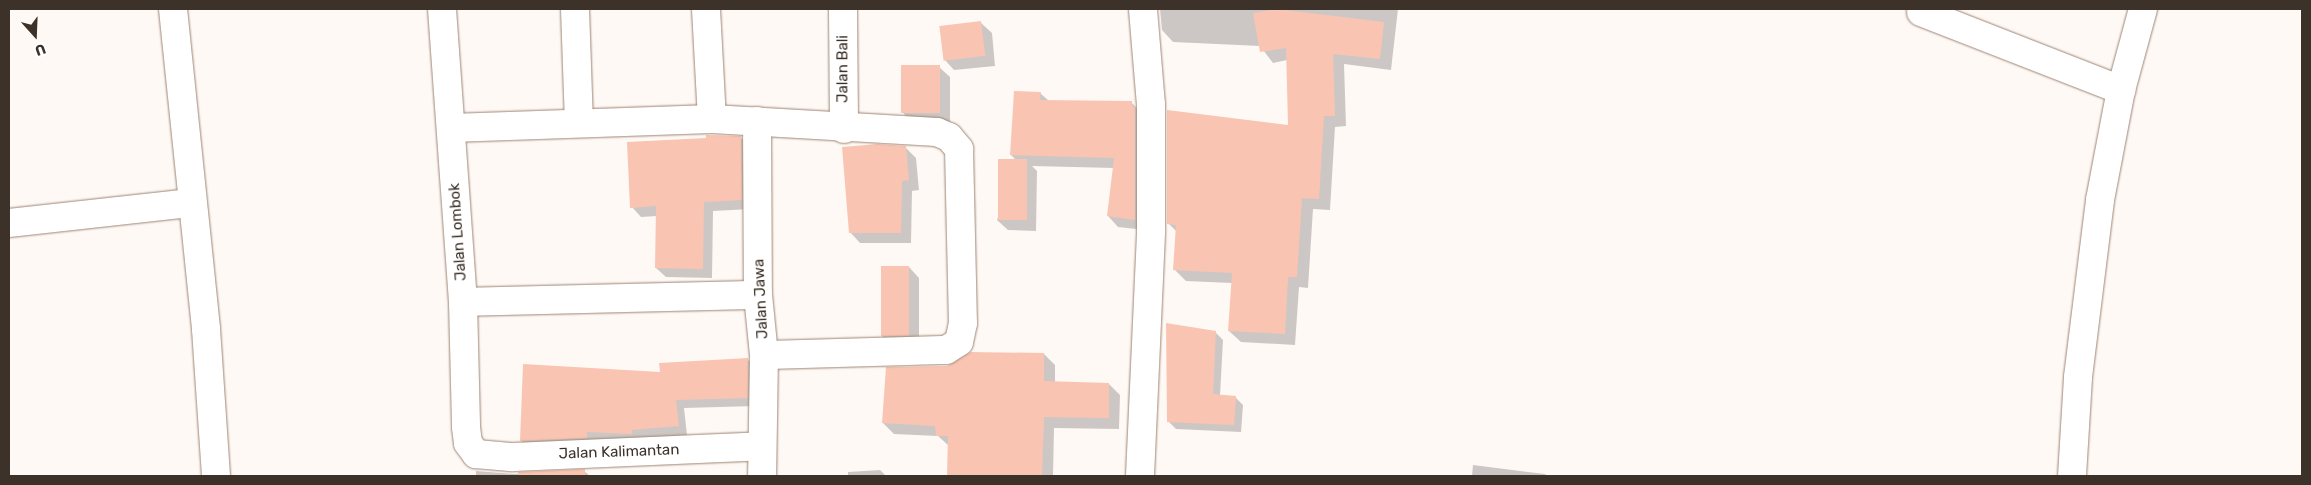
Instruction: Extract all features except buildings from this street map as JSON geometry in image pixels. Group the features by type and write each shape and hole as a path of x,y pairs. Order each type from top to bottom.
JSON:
{"street":[{"path":"173,9 191,203 206,329 216,476"},
{"name":"Jalan Lombok","path":"442,9 463,302 466,428 468,443 476,454"},
{"path":"575,9 579,122"},
{"path":"706,9 712,119"},
{"name":"Jalan Bali","path":"843,9 844,130"},
{"path":"1140,476 1151,230 1151,105 1143,9"},
{"path":"2072,476 2078,377 2100,200 2122,90 2143,9"},
{"path":"1921,12 2122,90"},
{"path":"451,128 579,122 712,119 757,121 844,130 937,132 949,137 959,149 963,332 959,342 946,350 764,355"},
{"name":"Jalan Jawa","path":"757,121 758,295 764,355 762,476"},
{"path":"9,224 191,203"},
{"path":"463,302 758,295"},
{"name":"Jalan Kalimantan","path":"476,454 513,457 762,446"}]}
